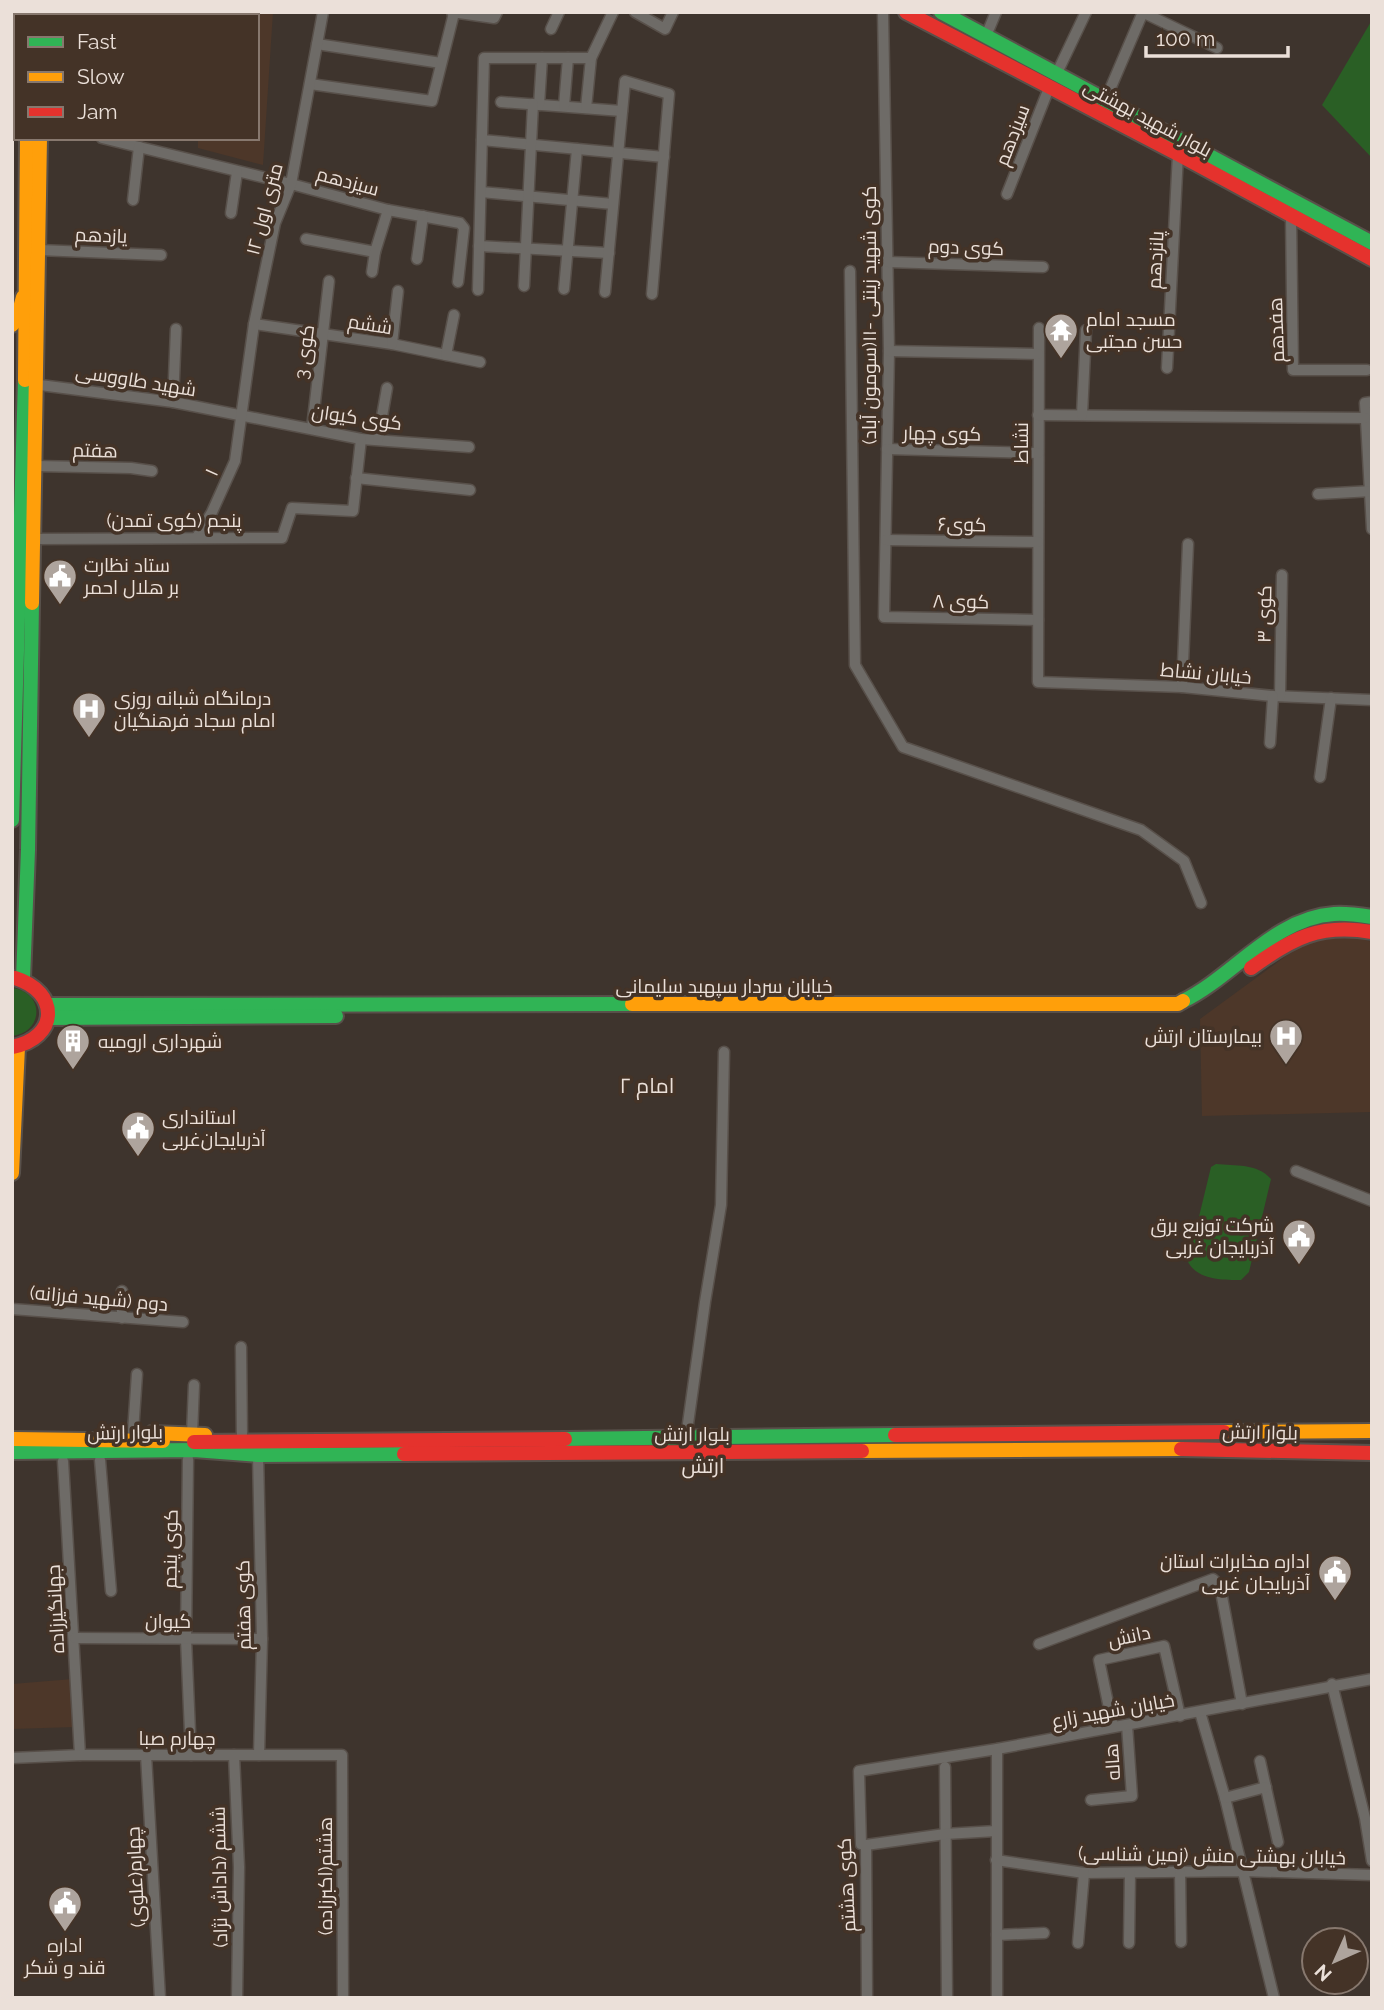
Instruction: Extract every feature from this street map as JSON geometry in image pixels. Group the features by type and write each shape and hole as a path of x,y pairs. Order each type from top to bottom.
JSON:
{"main road":[{"name":"بلوار شهید بهشتی","path":"906,12 1053,81 1372,243"},
{"name":"بلوار شهید بهشتی","path":"941,12 986,36 1053,81 1105,101 1158,136 1178,154 1372,259"},
{"path":"12,820 31,384 25,355 27,140"},
{"path":"25,355 39,250 40,140"},
{"path":"12,325 17,319 26,285"},
{"path":"12,1173 15,1047 26,1045 40,1036 48,1012 37,986 18,978 29,804 34,539 27,470"},
{"path":"13,801 29,804"},
{"name":"خیابان سردار سپهبد سلیمانی","path":"48,1012 1178,1004 1207,990 1290,926 1329,914 1372,917"},
{"name":"خیابان سردار سپهبد سلیمانی","path":"48,1012 1179,1013 1203,1003 1300,935 1339,928 1372,932"},
{"path":"12,1430 192,1434 242,1438 258,1448"},
{"name":"بلوار ارتش","path":"13,1452 686,1438 1372,1431"},
{"path":"1171,1432 1171,1450"},
{"path":"1266,1452 1267,1433"},
{"name":"بلوار ارتش","path":"13,1438 258,1448 686,1454 1171,1450 1372,1453"},
{"path":"686,1438 686,1454"},
{"path":"12,1460 188,1459 258,1448"}],"street":[{"name":"۱۲ متری اول","path":"241,416 254,324 275,223 291,184 323,12"},
{"path":"310,84 432,102 453,12 495,15"},
{"path":"551,29 559,12"},
{"path":"586,108 591,58 613,12"},
{"path":"635,12 665,29 673,12"},
{"name":"کوی شهید زینتی -۱۱(سومون آباد)","path":"883,12 889,351 884,617"},
{"path":"986,36 996,12"},
{"name":"سیزدهم","path":"1007,194 1053,81 1086,12"},
{"path":"1105,101 1142,12 1217,48"},
{"path":"317,44 441,63"},
{"path":"478,290 484,58 591,58"},
{"path":"524,286 531,144 542,58"},
{"path":"564,106 568,58"},
{"path":"605,292 625,81 669,94 652,293"},
{"path":"501,102 622,111"},
{"name":"سیزدهم","path":"110,140 388,210 463,225 458,282"},
{"path":"482,140 664,157"},
{"path":"134,200 139,147"},
{"path":"564,289 577,149"},
{"name":"پانزدهم","path":"1167,368 1178,154"},
{"path":"231,213 237,172"},
{"path":"481,192 613,204"},
{"path":"372,272 388,210"},
{"path":"417,259 423,216"},
{"name":"هفدهم","path":"1291,216 1293,370 1367,370"},
{"path":"306,239 375,252"},
{"path":"479,246 609,253"},
{"name":"یازدهم","path":"39,250 161,255"},
{"name":"کوی دوم","path":"888,262 1043,267"},
{"path":"850,271 855,665 903,747 1141,830 1184,860 1201,903"},
{"name":"کوی 3","path":"312,428 325,334 329,281"},
{"path":"392,344 398,291"},
{"path":"446,355 454,315"},
{"name":"ششم","path":"254,324 392,344 480,362"},
{"name":"نشاط","path":"1038,682 1039,328"},
{"path":"173,402 176,329"},
{"path":"1082,415 1086,330"},
{"path":"889,351 1038,354"},
{"name":"شهید طاووسی","path":"31,384 173,402 241,416"},
{"path":"378,439 387,388"},
{"path":"1372,402 1365,403 1372,529"},
{"path":"1038,415 1366,418"},
{"name":"کوی کیوان","path":"241,416 360,439 469,447"},
{"name":"۱","path":"197,537 212,512 235,461 241,416"},
{"path":"360,439 356,478 470,490"},
{"name":"کوی چهار","path":"887,449 1038,453"},
{"name":"هفتم","path":"27,470 131,468 152,471"},
{"name":"پنجم (کوی تمدن)","path":"34,539 282,538 292,508 353,510 356,478"},
{"path":"1318,494 1370,491"},
{"name":"کوی۶","path":"886,540 1038,542"},
{"path":"1182,687 1188,544"},
{"name":"کوی ۳","path":"1276,696 1282,575"},
{"name":"کوی ۸","path":"884,617 1038,620"},
{"name":"خیابان نشاط","path":"1038,682 1182,687 1276,696 1372,700"},
{"path":"1270,743 1276,696"},
{"path":"1320,777 1331,698"},
{"path":"686,1438 721,1205 724,1052"},
{"path":"1296,1171 1372,1200"},
{"path":"122,1292 122,1318"},
{"name":"دوم (شهید فرزانه)","path":"12,1309 183,1322"},
{"path":"241,1347 242,1438"},
{"path":"133,1432 137,1374"},
{"path":"192,1434 194,1385"},
{"name":"کوی هفتم","path":"258,1448 262,1639 259,1755"},
{"name":"کوی پنجم","path":"188,1459 187,1639 191,1755"},
{"path":"100,1460 111,1591"},
{"name":"جهانگیرزاده","path":"63,1461 80,1755"},
{"path":"1039,1644 1213,1579 1220,1586 1242,1704"},
{"name":"کیوان","path":"75,1638 262,1639"},
{"name":"دانش","path":"1113,1727 1099,1660 1164,1646 1180,1716"},
{"name":"خیابان شهید زارع","path":"859,1771 997,1749 1242,1704 1332,1684 1372,1679"},
{"path":"1332,1684 1368,1818 1372,1861"},
{"path":"1200,1712 1225,1798 1274,1998"},
{"name":"هاله","path":"1091,1800 1132,1796 1127,1725"},
{"path":"997,1749 997,1998"},
{"name":"چهارم صبا","path":"12,1758 80,1755 342,1755"},
{"name":"چهارم(علوی)","path":"146,1755 160,1998"},
{"name":"ششم (داداش نژاد)","path":"234,1755 239,1867 237,1998"},
{"name":"هشتم(اکبرزاده)","path":"342,1755 343,1998"},
{"path":"1261,1761 1278,1842"},
{"path":"945,1767 947,1998"},
{"name":"کوی هشتم","path":"859,1771 861,1844 866,1846 867,1998"},
{"path":"1225,1798 1266,1787"},
{"path":"866,1846 945,1834 996,1831"},
{"name":"خیابان بهشتی منش (زمین شناسی)","path":"996,1860 1084,1873 1243,1871 1372,1875"},
{"path":"1180,1872 1181,1942"},
{"path":"1078,1943 1084,1873"},
{"path":"1129,1943 1130,1873"},
{"path":"997,1935 1044,1933"}],"shaded area":[{"path":"273,12 263,165 198,148 198,140 259,140 259,14 223,14"},
{"name":"بیمارستان ارتش","path":"1352,936 1372,942 1372,1112 1202,1116 1200,1019 1301,945 1323,938"},
{"path":"73,1679 75,1727 12,1729 12,1684"}],"green space":[{"path":"1372,20 1372,158 1322,105"},
{"path":"12,988 30,996 35,1003 36,1012 30,1027 23,1033 12,1036"},
{"path":"1216,1164 1252,1168 1271,1179 1249,1272 1241,1280 1204,1276 1188,1262 1211,1167"}],"traffic: fast":[{"path":"941,12 1372,243"},
{"path":"12,820 25,380"},
{"path":"23,979 32,603"},
{"path":"1183,1001 1292,926 1312,918 1334,914 1372,917"},
{"path":"48,1005 632,1004"},
{"path":"48,1018 336,1016"},
{"path":"565,1439 895,1435"},
{"path":"13,1452 194,1450 258,1455 404,1454"}],"traffic: slow":[{"path":"25,380 27,140"},
{"path":"32,603 40,140"},
{"path":"12,325 17,319 23,297"},
{"path":"632,1004 1178,1004 1183,1001"},
{"path":"12,1173 18,1047"},
{"path":"1224,1432 1372,1431"},
{"path":"152,1433 205,1435"},
{"path":"13,1439 163,1441"},
{"path":"862,1451 1181,1449"}],"traffic: jam":[{"path":"906,12 1372,259"},
{"path":"1251,968 1280,948 1307,935 1337,930 1372,932"},
{"path":"12,1047 39,1034 48,1014 40,993 15,978"},
{"path":"895,1435 1224,1432"},
{"path":"194,1442 565,1439"},
{"path":"1181,1449 1372,1453"},
{"path":"404,1454 862,1451"}],"place":[{"name":"مسجد امام حسن مجتبی","path":"1061,360"},
{"name":"ستاد نظارت بر هلال احمر","path":"60,606"},
{"name":"درمانگاه شبانه روزی امام سجاد فرهنگیان","path":"89,739"},
{"name":"بیمارستان ارتش","path":"1286,1066"},
{"name":"شهرداری ارومیه","path":"73,1071"},
{"name":"استانداری آذربایجان‌غربی","path":"138,1158"},
{"name":"شرکت توزیع برق آذربایجان غربی","path":"1299,1266"},
{"name":"اداره مخابرات استان آذربایجان غربی","path":"1335,1602"},
{"name":"اداره قند و شکر","path":"65,1933"}],"district":[{"name":"امام ۲","path":"647,1085"},
{"name":"ارتش","path":"703,1465"}]}
